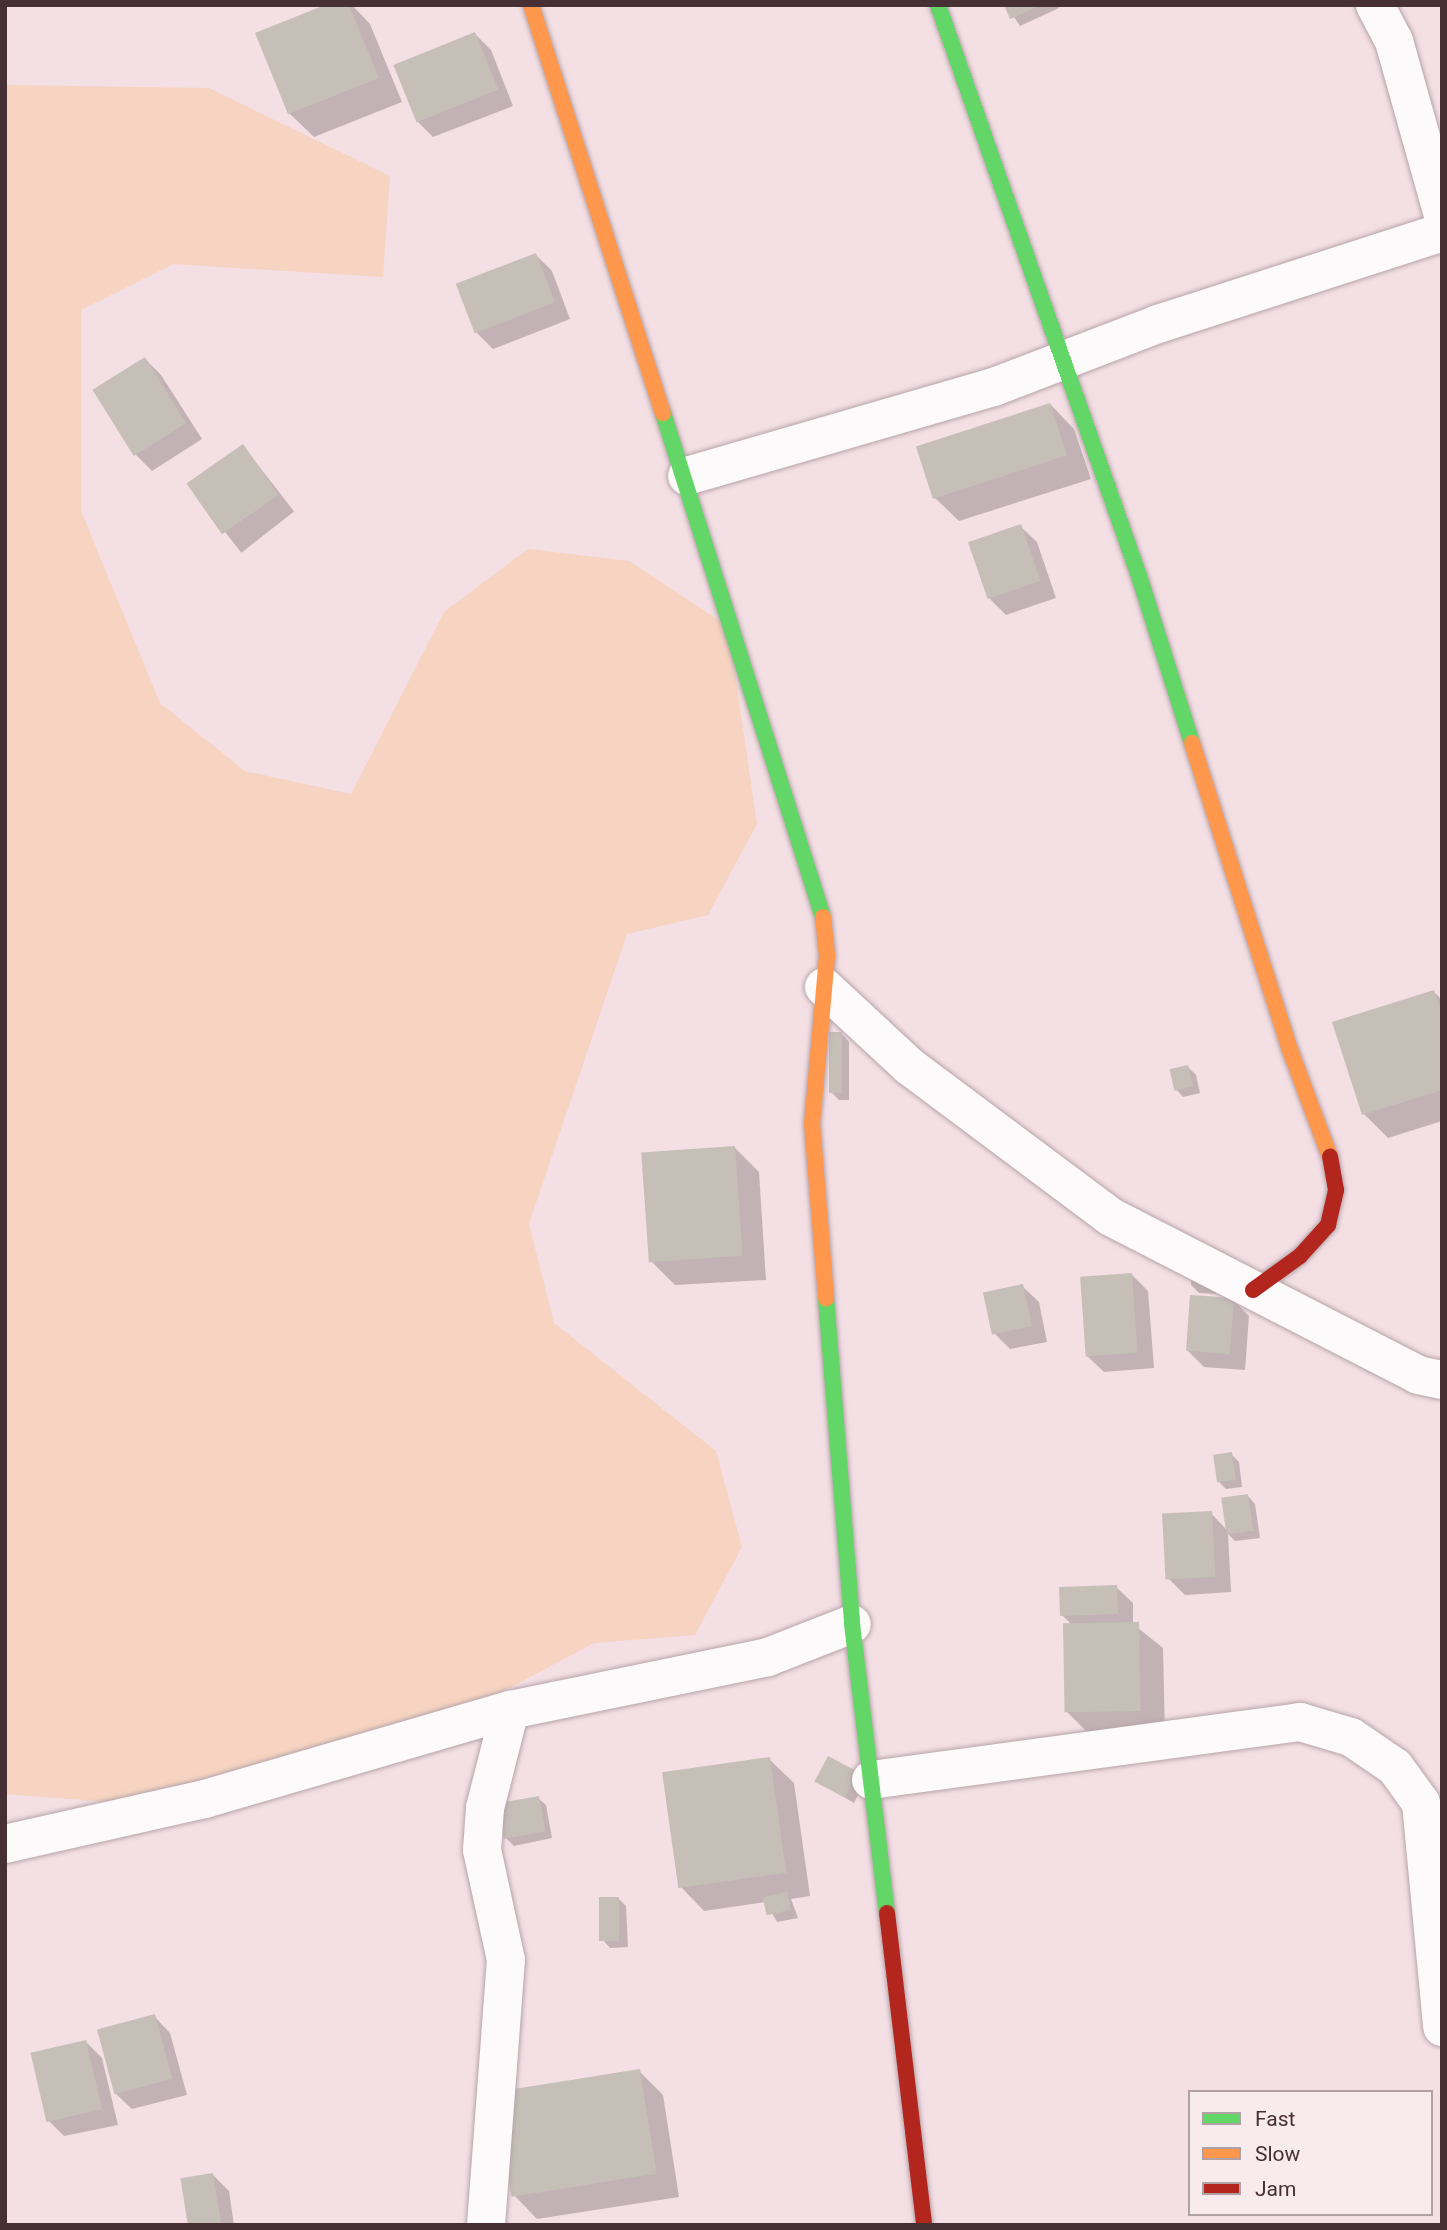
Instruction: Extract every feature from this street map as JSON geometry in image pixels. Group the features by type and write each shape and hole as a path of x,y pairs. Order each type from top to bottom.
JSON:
{"street":[{"path":"531,5 687,476 822,902 827,956 811,1123 852,1624 924,2225"},
{"path":"938,5 1139,576 1290,1050 1330,1154 1336,1190 1328,1225 1300,1256 1253,1290"},
{"path":"1375,5 1394,41 1442,212"},
{"path":"687,476 994,387 1063,363 1158,324 1442,232"},
{"path":"824,987 909,1066 1111,1217 1418,1375 1442,1380"},
{"path":"5,1844 205,1800 432,1729 510,1710 733,1666 852,1624"},
{"path":"486,2225 506,1960 482,1850 485,1808 510,1710"},
{"path":"871,1780 1300,1722 1351,1737 1395,1767 1421,1803 1442,2027"}],"shaded area":[{"path":"5,85 209,88 390,176 383,277 173,264 81,310 81,511 160,703 245,771 351,794 444,612 528,549 629,561 728,626 757,824 708,915 627,934 529,1224 554,1323 716,1451 742,1547 695,1635 594,1643 432,1729 133,1804 5,1794"}],"building":[{"path":"325,5 349,5 379,78 288,114 255,33"},
{"path":"1004,5 1041,5 1010,19"},
{"path":"475,32 498,89 417,122 393,65"},
{"path":"536,253 555,302 475,333 456,284"},
{"path":"145,357 186,423 134,456 92,390"},
{"path":"1050,403 1067,455 933,499 916,447"},
{"path":"243,444 279,495 222,534 186,484"},
{"path":"1021,524 1041,581 988,599 968,542"},
{"path":"1434,990 1442,1013 1442,1090 1362,1115 1332,1022"},
{"path":"829,1032 842,1032 842,1093 829,1093"},
{"path":"1188,1065 1193,1086 1174,1091 1169,1069"},
{"path":"735,1146 743,1256 649,1262 641,1153"},
{"path":"1132,1273 1138,1353 1086,1356 1080,1277"},
{"path":"1023,1284 1032,1326 992,1335 983,1293"},
{"path":"1190,1295 1234,1298 1230,1354 1186,1351"},
{"path":"1232,1452 1236,1480 1217,1482 1213,1455"},
{"path":"1248,1494 1253,1531 1226,1534 1221,1498"},
{"path":"1212,1511 1215,1577 1166,1580 1162,1514"},
{"path":"1117,1585 1118,1614 1060,1616 1059,1587"},
{"path":"1139,1622 1141,1711 1065,1712 1063,1623"},
{"path":"828,1756 858,1772 844,1798 814,1782"},
{"path":"770,1757 786,1873 678,1888 662,1772"},
{"path":"539,1796 545,1831 504,1839 498,1803"},
{"path":"787,1892 791,1910 767,1915 763,1898"},
{"path":"599,1897 619,1897 619,1941 599,1941"},
{"path":"155,2014 172,2079 114,2094 97,2030"},
{"path":"86,2040 102,2109 46,2122 30,2053"},
{"path":"640,2069 657,2174 511,2197 495,2092"},
{"path":"213,2173 221,2225 188,2225 180,2178"}],"traffic: fast":[{"path":"938,5 1139,576 1192,743"},
{"path":"663,413 823,917"},
{"path":"826,1298 852,1624 887,1913"}],"traffic: slow":[{"path":"531,5 663,413"},
{"path":"1192,743 1290,1050 1330,1157"},
{"path":"823,917 827,956 812,1123 826,1298"}],"traffic: jam":[{"path":"1253,1290 1300,1256 1328,1225 1336,1190 1330,1157"},
{"path":"887,1913 924,2225"}]}
